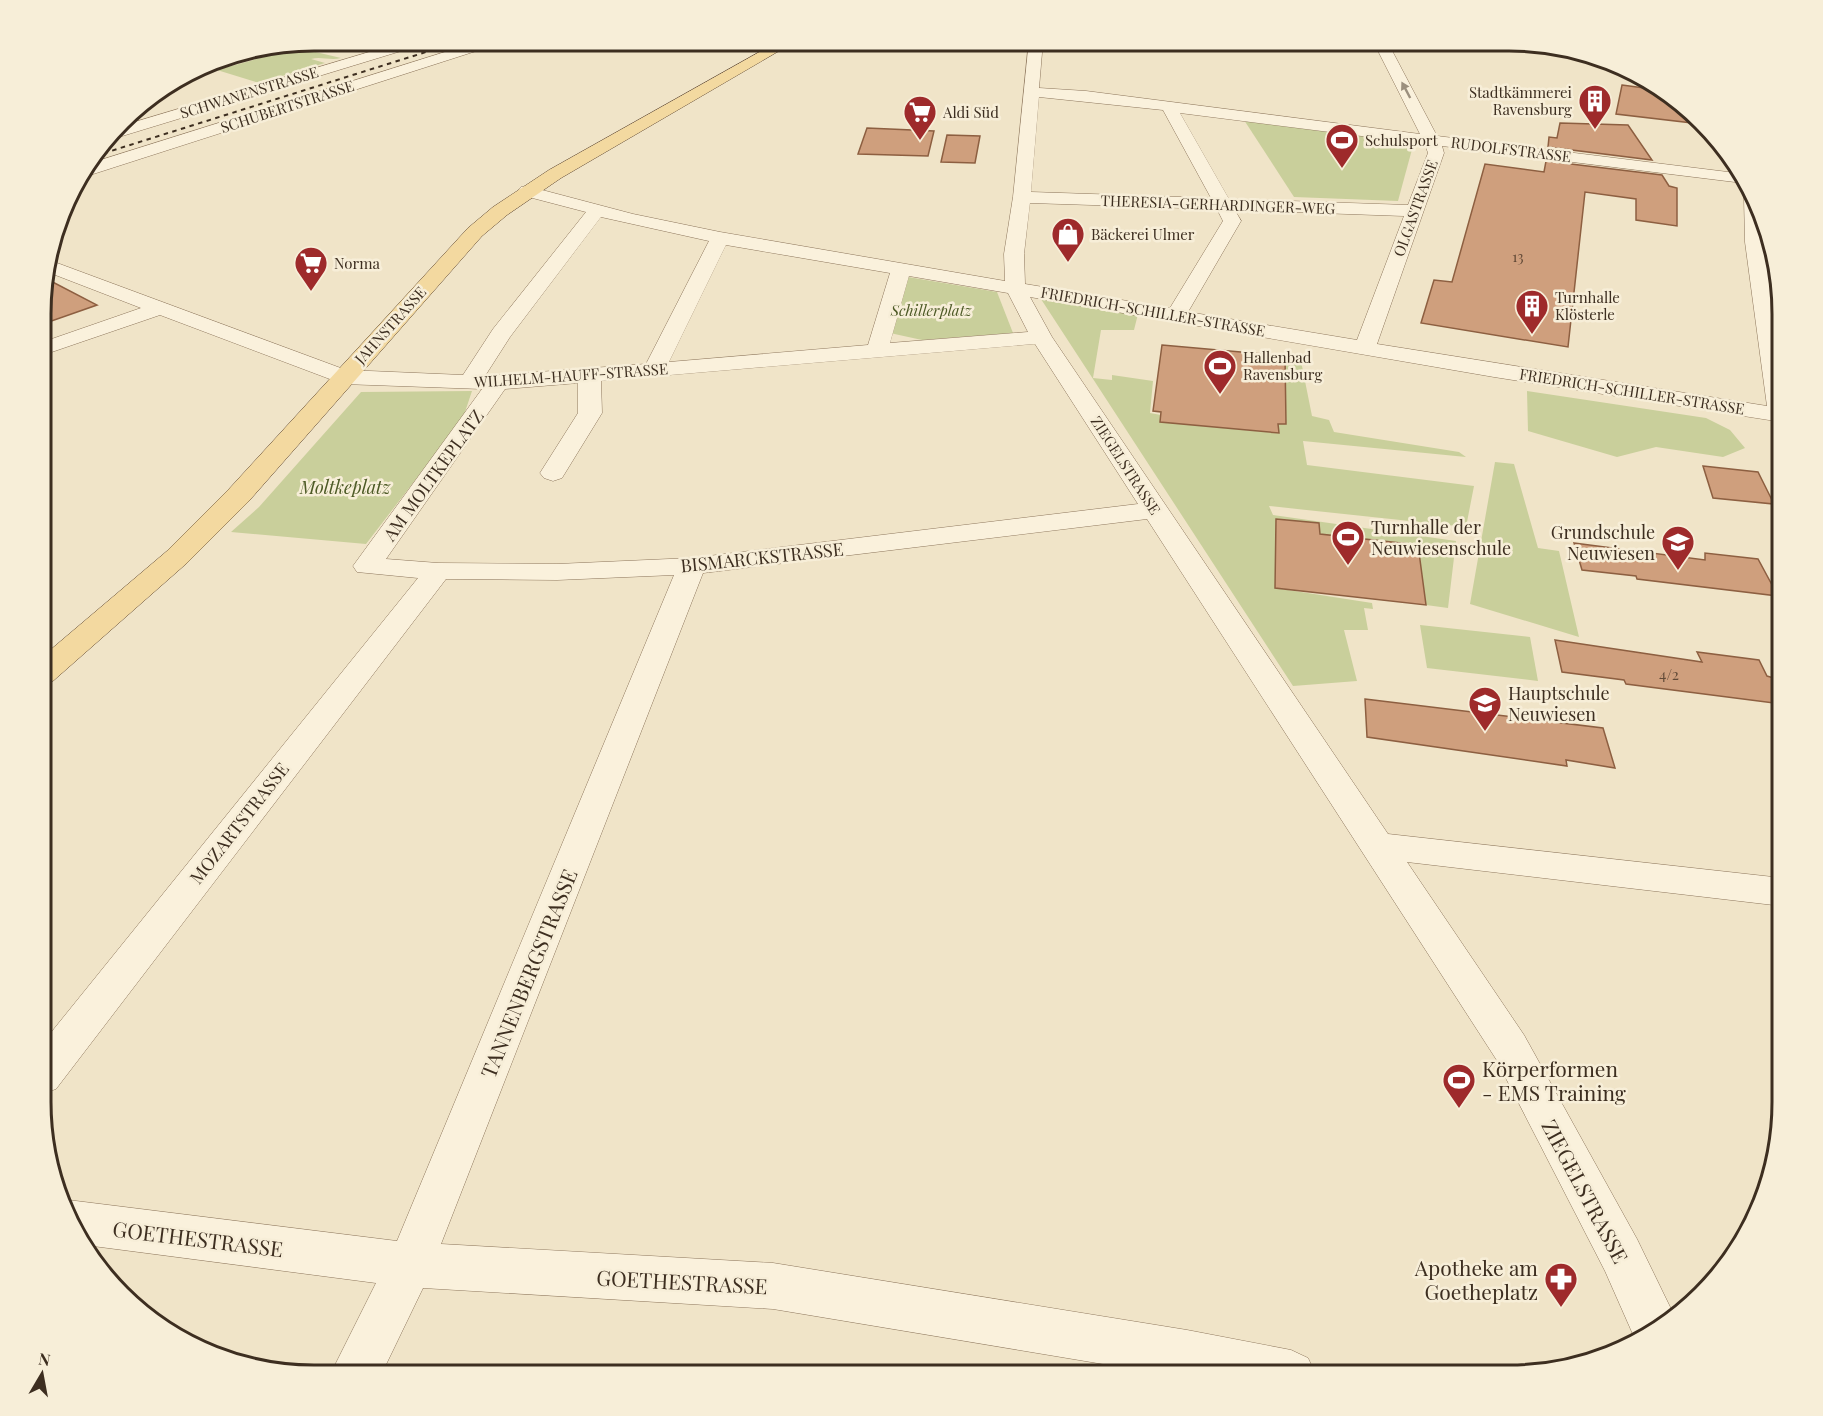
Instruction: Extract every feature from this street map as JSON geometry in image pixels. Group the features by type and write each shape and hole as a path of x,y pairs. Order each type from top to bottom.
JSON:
{"main road":[{"name":"JAHNSTRASSE","path":"51,666 177,557 239,495 475,232 527,191 772,51"}],"street":[{"name":"SCHWANENSTRASSE","path":"126,130 383,51"},
{"name":"SCHUBERTSTRASSE","path":"95,167 462,51"},
{"name":"ZIEGELSTRASSE","path":"1035,51 1022,197 1014,254 1015,287 1041,337 1510,1047 1621,1255 1652,1323"},
{"name":"OLGASTRASSE","path":"1365,348 1436,153 1385,51"},
{"name":"RUDOLFSTRASSE","path":"1031,92 1431,139 1735,178"},
{"path":"1169,107 1232,221 1176,315"},
{"name":"FRIEDRICH-SCHILLER-STRASSE","path":"527,191 596,211 720,238 1365,348 1772,414"},
{"name":"THERESIA-GERHARDINGER-WEG","path":"1022,197 1413,211"},
{"path":"469,382 501,334 596,211"},
{"path":"1754,218 1755,243 1772,355"},
{"path":"655,368 720,238"},
{"name":"WILHELM-HAUFF-STRASSE","path":"55,268 343,377 498,383 1041,337"},
{"path":"877,351 901,270"},
{"path":"51,346 160,308"},
{"path":"553,473 590,413 589,375"},
{"name":"AM MOLTKEPLATZ","path":"367,566 498,383"},
{"name":"BISMARCKSTRASSE","path":"367,566 438,571 557,572 692,566 1155,510"},
{"name":"TANNENBERGSTRASSE","path":"360,1365 410,1265 692,566"},
{"name":"MOZARTSTRASSE","path":"51,1063 438,571"},
{"path":"1379,846 1772,891"},
{"name":"GOETHESTRASSE","path":"80,1223 410,1265 773,1286 1186,1364"}],"green space":[{"path":"312,51 341,58 311,59 325,63 259,83 217,70 264,57 262,56"},
{"name":"Schulsport","path":"1244,120 1414,142 1398,201 1294,197"},
{"name":"Schillerplatz","path":"908,277 997,292 1013,333 922,340 890,333"},
{"path":"1039,296 1138,314 1134,330 1101,330 1093,378 1112,380 1112,375 1153,381 1150,413 1161,415 1160,422 1278,433 1278,424 1286,424 1285,359 1301,361 1312,416 1329,420 1334,432 1459,452 1466,457 1303,441 1307,465 1474,486 1466,527 1269,506 1273,515 1456,541 1448,608 1426,605 1417,545 1320,534 1319,523 1276,519 1275,588 1372,603 1373,609 1364,608 1368,630 1344,630 1357,681 1293,686"},
{"name":"Moltkeplatz","path":"472,391 463,418 366,544 231,532 259,507 361,392"},
{"path":"1527,391 1706,418 1730,430 1745,448 1723,457 1656,447 1617,457 1528,431"},
{"path":"1495,462 1514,464 1538,548 1559,551 1579,637 1470,604"},
{"path":"1420,625 1530,637 1538,681 1427,668"}],"building":[{"path":"1622,85 1644,88 1689,123 1616,114"},
{"path":"1560,123 1628,125 1652,160 1548,147 1549,137 1557,138"},
{"path":"867,128 934,131 928,156 858,154"},
{"path":"947,135 980,136 975,163 941,162"},
{"path":"1546,161 1662,175 1669,186 1677,188 1677,226 1636,220 1636,199 1585,192 1568,347 1421,323 1434,280 1452,282 1485,164 1544,172"},
{"path":"53,282 97,305 51,321"},
{"name":"Hallenbad Ravensburg","path":"1162,345 1285,356 1286,424 1278,424 1279,433 1160,422 1161,412 1153,411"},
{"path":"1703,466 1758,472 1772,504 1713,498"},
{"name":"Turnhalle der Neuwiesenschule","path":"1276,519 1319,523 1320,534 1418,545 1426,605 1275,588"},
{"name":"Grundschule Neuwiesen","path":"1574,543 1705,560 1705,553 1758,559 1772,585 1772,595 1637,579 1636,576 1582,570"},
{"name":"Hauptschule Neuwiesen","path":"1555,640 1702,662 1697,652 1759,660 1767,676 1772,677 1772,703 1626,684 1624,680 1562,672"},
{"name":"Hauptschule Neuwiesen","path":"1365,699 1603,728 1615,768 1566,760 1567,766 1367,737"}],"railway":[{"path":"106,152 429,51"}],"place":[{"name":"Stadtkämmerei Ravensburg","path":"1595,130"},
{"name":"Aldi Süd","path":"920,141"},
{"name":"Schulsport","path":"1342,169"},
{"name":"Bäckerei Ulmer","path":"1068,263"},
{"name":"Norma","path":"311,292"},
{"name":"Turnhalle Klösterle","path":"1532,335"},
{"name":"Hallenbad Ravensburg","path":"1220,395"},
{"name":"Turnhalle der Neuwiesenschule","path":"1348,566"},
{"name":"Grundschule Neuwiesen","path":"1678,571"},
{"name":"Hauptschule Neuwiesen","path":"1485,732"},
{"name":"Körperformen - EMS Training","path":"1459,1109"},
{"name":"Apotheke am Goetheplatz","path":"1561,1308"}]}
